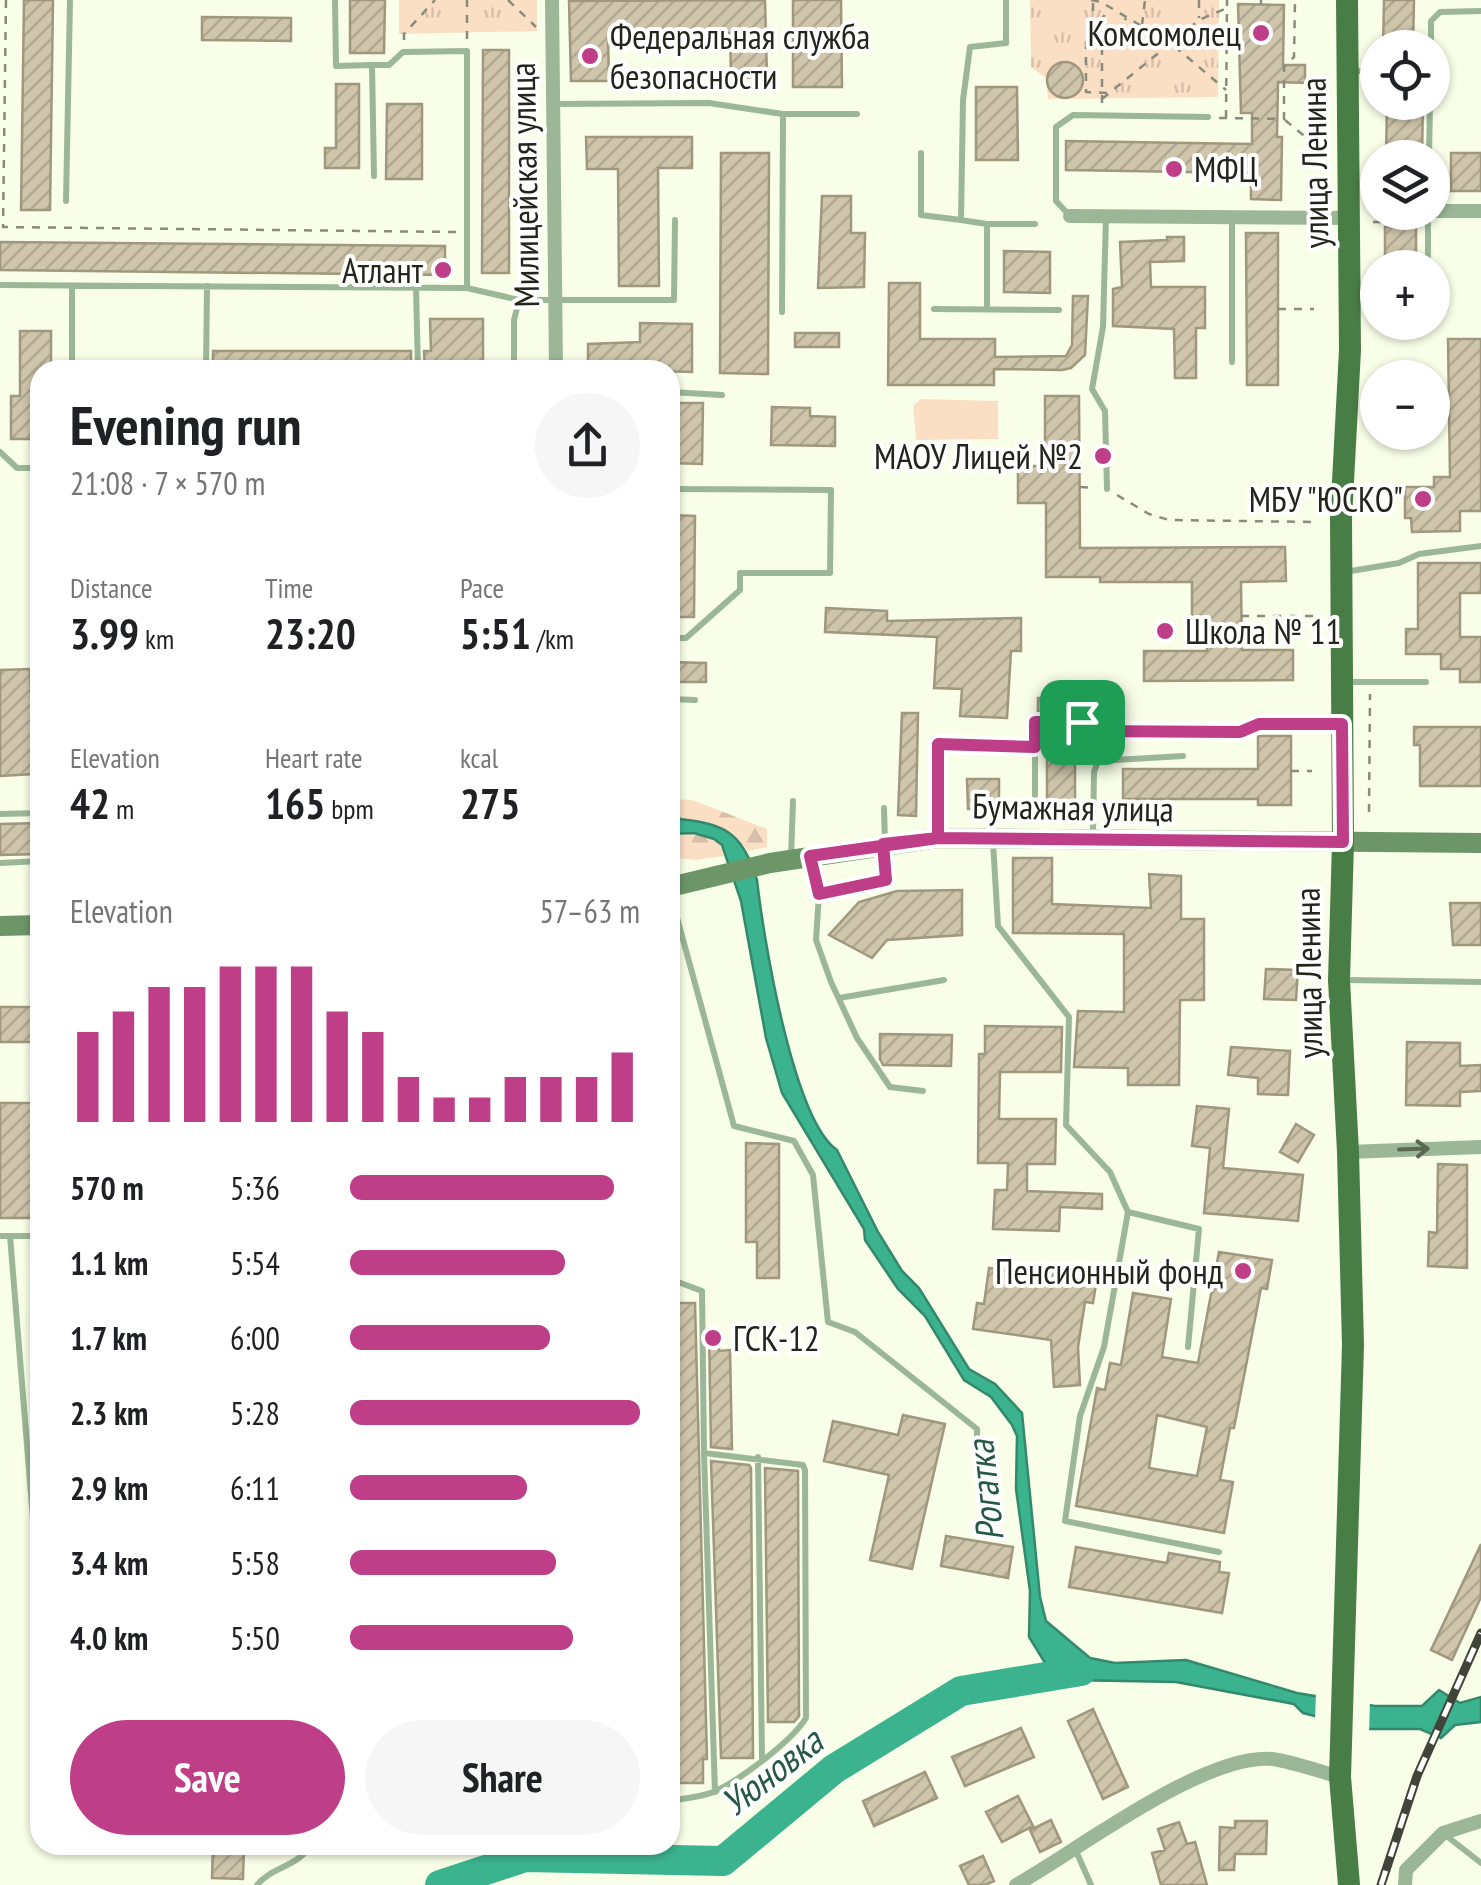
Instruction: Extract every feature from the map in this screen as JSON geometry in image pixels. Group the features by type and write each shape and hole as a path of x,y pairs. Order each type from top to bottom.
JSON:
{"main road":[{"name":"улица Ленина","path":"1347,0 1348,71 1360,199"},
{"name":"улица Ленина","path":"1349,1885 1340,1766 1353,1345 1339,980 1342,572 1350,350 1361,230"}],"street":[{"name":"Милицейская улица","path":"552,0 556,360"},
{"path":"1450,214 1481,212"},
{"path":"1070,216 1360,220"},
{"name":"Бумажная улица","path":"680,887 716,874 790,859 938,838 1481,843"},
{"path":"0,926 30,925"},
{"path":"1348,1152 1481,1147"},
{"path":"1016,1885 1135,1810 1232,1764 1271,1759 1340,1766"},
{"path":"1405,1885 1406,1870 1443,1834 1481,1821"}],"lane":[{"path":"66,202 70,0"},
{"path":"335,0 336,66 388,65 403,52 467,51 468,288"},
{"path":"961,220 963,100 970,47 1006,44 1006,0"},
{"path":"1431,30 1431,21 1440,12 1481,11"},
{"path":"372,65 374,176"},
{"path":"1348,71 1360,71"},
{"path":"553,104 709,103 783,114 858,114"},
{"path":"782,312 783,114"},
{"path":"1070,216 1056,201 1056,127 1073,115 1208,116"},
{"path":"921,153 920,214 987,224 1034,224"},
{"path":"1106,216 1103,327 1092,389 1105,411 1107,489"},
{"path":"1232,216 1232,362"},
{"path":"0,285 468,288 519,300 674,300 675,220"},
{"path":"986,309 987,224"},
{"path":"72,286 72,360"},
{"path":"206,360 207,286"},
{"path":"416,288 418,360"},
{"path":"514,360 514,320 519,300"},
{"path":"934,309 1059,310"},
{"path":"680,392 722,394"},
{"path":"0,452 17,468 30,468"},
{"path":"680,488 831,490 830,572 740,573 740,590 686,638 680,638"},
{"path":"1342,572 1400,562 1418,554 1481,546"},
{"path":"1342,682 1426,682"},
{"path":"680,700 695,700"},
{"path":"1035,795 1035,722 1082,722 1082,731 1240,732 1259,724 1342,724"},
{"path":"938,838 938,744 1035,747"},
{"path":"1093,840 1094,772 1098,761 1183,756"},
{"path":"793,801 790,859 819,894 816,940 839,998 857,1038 890,1087 923,1091"},
{"path":"819,894 886,880 884,808"},
{"path":"0,814 30,813"},
{"path":"993,838 998,926 1069,1017 1066,1124 1110,1172 1128,1212 1104,1347 1080,1416 1065,1521 1220,1552"},
{"path":"0,862 30,862"},
{"path":"680,927 734,1126 794,1141 813,1175 828,1322 855,1332 976,1428 976,1461"},
{"path":"839,998 944,980"},
{"path":"1339,980 1481,982"},
{"path":"1128,1212 1199,1229 1188,1347"},
{"path":"0,1236 30,1236"},
{"path":"10,1236 30,1482"},
{"path":"680,1283 702,1292 715,1792"},
{"path":"680,1799 715,1792 800,1728 806,1718 808,1693 803,1465 704,1453"},
{"path":"758,1458 762,1759"},
{"path":"1443,1834 1481,1863"},
{"path":"1076,1850 1091,1885"},
{"path":"258,1885 262,1878 305,1855"}],"path":[{"path":"6,0 3,226 468,232"},
{"path":"403,52 404,34 435,0"},
{"path":"467,0 467,51"},
{"path":"508,0 540,31"},
{"path":"1142,26 1145,0"},
{"path":"1199,0 1199,20"},
{"path":"1226,118 1228,0"},
{"path":"1284,119 1284,67 1294,57 1295,0"},
{"path":"1093,31 1092,1 1101,1 1172,44 1226,90"},
{"path":"1110,7 1086,41 1086,92 1110,93"},
{"path":"1102,99 1199,20 1227,8"},
{"path":"1093,31 1118,29 1126,17"},
{"path":"1102,32 1102,115"},
{"path":"1208,116 1284,119 1314,144"},
{"path":"66,202 66,227"},
{"path":"1278,309 1314,309"},
{"path":"1080,486 1107,489 1149,514 1168,520 1315,522"},
{"path":"1241,616 1315,616"},
{"path":"1369,812 1371,682"},
{"path":"1292,771 1312,771"}],"green space":[{"path":"399,0 537,0 537,31 399,34"},
{"path":"1030,0 1219,0 1218,97 1048,99 1046,78 1031,67"},
{"path":"921,399 998,401 998,439 916,440 913,406"},
{"path":"680,799 692,800 767,829 767,847 748,851 731,835 680,819"},
{"path":"680,834 709,838 725,856 680,858"}],"shaded area":[{"path":"680,819 727,831 751,863 783,1024 807,1103 821,1132 837,1150 902,1271 919,1288 969,1369 995,1384 1022,1413 1040,1597 1046,1621 1090,1658 1115,1663 1186,1660 1297,1693 1375,1706 1422,1706 1439,1690 1460,1703 1481,1697 1481,1722 1455,1725 1441,1738 1420,1729 1367,1729 1303,1713 1294,1704 1176,1682 1068,1680 1047,1666 1029,1637 1030,1591 1016,1489 1017,1436 991,1397 964,1380 925,1316 898,1289 865,1240 864,1229 782,1093 766,1038 741,901 722,845 694,833 680,834"}],"pier":[{"path":"1316,1691 1370,1701 1369,1734 1315,1721"}],"building":[{"path":"24,0 53,0 50,210 21,210"},
{"path":"350,0 385,0 384,53 350,53"},
{"name":"Федеральная служба безопасности","path":"765,0 767,77 731,78 730,33 608,36 609,81 571,81 569,1"},
{"path":"793,0 841,0 842,87 793,87"},
{"path":"1384,0 1414,0 1413,30 1383,30"},
{"path":"1238,4 1284,5 1283,65 1305,65 1305,83 1278,82 1281,200 1251,199 1251,173 1066,170 1066,141 1252,144 1252,113 1241,113"},
{"path":"202,17 291,18 291,41 202,40"},
{"path":"483,50 509,50 509,273 482,273"},
{"path":"1065,62 1078,67 1083,80 1078,93 1065,98 1052,93 1047,80 1052,67"},
{"path":"336,84 359,84 359,168 325,168 325,148 336,148"},
{"path":"976,87 1017,87 1018,160 976,160"},
{"path":"387,104 422,104 422,179 386,179"},
{"path":"1387,120 1423,120 1422,140 1386,140"},
{"path":"586,137 692,137 692,168 658,168 659,286 619,286 618,169 587,169"},
{"path":"721,153 769,153 768,374 720,373"},
{"path":"1451,153 1481,153 1481,191 1451,191"},
{"path":"822,196 851,196 851,233 865,233 864,287 818,288"},
{"path":"1385,230 1416,230 1416,250 1385,250"},
{"path":"1246,233 1278,233 1278,385 1247,385"},
{"path":"1184,237 1184,261 1150,262 1151,287 1205,287 1205,328 1196,328 1196,378 1175,378 1174,329 1113,326 1113,289 1122,287 1120,242"},
{"path":"0,242 445,246 445,275 0,270"},
{"path":"1004,251 1050,252 1050,293 1004,292"},
{"path":"889,283 920,283 920,339 995,339 995,357 1066,356 1072,345 1073,296 1088,296 1085,355 1071,368 1062,370 994,369 994,385 888,385"},
{"path":"430,319 483,319 483,360 424,360 424,351 431,351"},
{"path":"640,323 692,324 692,372 680,372 680,360 588,360 588,344 640,342"},
{"path":"20,331 51,331 51,360 30,360 30,439 11,439 11,396 20,396"},
{"path":"795,333 839,333 839,347 795,347"},
{"path":"1481,339 1481,511 1460,511 1460,531 1412,532 1411,518 1405,518 1405,487 1434,487 1434,477 1450,477 1448,340"},
{"path":"213,351 411,351 411,360 213,360"},
{"path":"1045,396 1079,396 1080,548 1285,547 1286,581 1241,582 1242,650 1293,650 1293,680 1144,681 1144,651 1207,651 1207,618 1192,618 1192,582 1100,582 1100,577 1046,577 1046,503 1018,503 1018,466 1045,466"},
{"path":"680,403 703,403 702,464 680,463"},
{"path":"772,407 810,408 810,416 835,417 835,446 771,445"},
{"path":"680,515 695,516 694,617 680,617"},
{"path":"1418,563 1481,563 1481,593 1460,593 1460,637 1481,637 1481,682 1460,682 1460,669 1441,669 1441,654 1406,654 1406,629 1418,629"},
{"path":"826,608 887,611 887,621 1021,618 1021,651 1011,651 1007,718 960,716 962,689 934,688 937,637 825,632"},
{"path":"680,662 706,663 706,682 680,682"},
{"path":"30,669 30,774 0,776 0,670"},
{"path":"1038,698 1108,699 1107,720 1038,712"},
{"path":"902,713 918,713 916,816 898,815"},
{"path":"1414,727 1481,727 1481,786 1420,786 1420,745 1414,745"},
{"path":"1047,728 1075,729 1075,805 1047,804"},
{"path":"1258,736 1291,736 1291,805 1258,805 1258,799 1123,799 1123,769 1258,769"},
{"path":"967,779 999,779 999,809 968,809"},
{"path":"30,823 30,854 0,855 0,824"},
{"path":"1013,858 1052,858 1052,904 1151,908 1149,874 1181,876 1181,919 1204,919 1204,1000 1180,1000 1179,1085 1128,1085 1128,1068 1074,1067 1078,1011 1124,1012 1124,934 1013,933"},
{"path":"962,890 962,935 887,940 872,958 829,935 859,902 897,891"},
{"path":"1450,903 1481,903 1481,945 1453,945"},
{"path":"1266,969 1298,970 1296,1000 1264,999"},
{"path":"0,1007 30,1007 30,1042 0,1042"},
{"path":"985,1026 1062,1027 1061,1072 1000,1072 999,1119 1056,1119 1055,1164 1027,1164 1027,1191 1102,1194 1102,1209 1060,1207 1059,1231 993,1229 995,1190 1007,1190 1008,1163 978,1163 979,1054 985,1054"},
{"path":"880,1034 952,1035 951,1066 883,1065"},
{"path":"1407,1042 1460,1043 1460,1066 1481,1065 1481,1091 1460,1092 1460,1106 1406,1105"},
{"path":"1231,1047 1290,1051 1288,1095 1258,1094 1258,1078 1228,1075"},
{"path":"0,1103 30,1103 30,1218 0,1218"},
{"path":"1197,1106 1229,1109 1223,1168 1303,1175 1298,1221 1204,1213 1210,1148 1192,1146"},
{"path":"1296,1124 1314,1135 1298,1162 1280,1152"},
{"path":"746,1143 779,1144 779,1278 757,1278 757,1242 746,1242"},
{"path":"1438,1164 1467,1165 1467,1268 1428,1266 1429,1232 1437,1233"},
{"path":"1219,1252 1272,1260 1267,1289 1261,1288 1220,1480 1233,1482 1224,1533 1076,1506 1097,1388 1105,1390 1110,1363 1121,1365 1133,1293 1171,1299 1162,1357 1198,1363","holes":["1157,1415 1207,1427 1197,1476 1149,1468"]},
{"path":"1055,1265 1089,1270 1088,1283 1096,1284 1093,1303 1085,1302 1078,1347 1080,1385 1054,1387 1051,1340 973,1329 977,1303 984,1304 989,1268 1053,1277"},
{"path":"680,1303 695,1303 707,1759 703,1759 703,1783 680,1783"},
{"path":"709,1330 719,1330 719,1351 730,1350 732,1449 711,1447"},
{"path":"903,1415 945,1424 912,1569 870,1560 889,1475 824,1461 833,1421 898,1435"},
{"path":"711,1461 751,1468 753,1758 721,1758"},
{"path":"765,1468 798,1471 799,1716 794,1722 768,1722"},
{"path":"946,1536 1013,1547 1008,1578 941,1566"},
{"path":"1481,1544 1481,1597 1452,1660 1431,1650"},
{"path":"1076,1547 1167,1563 1169,1553 1220,1562 1219,1572 1229,1573 1222,1613 1069,1587"},
{"path":"1093,1709 1128,1787 1103,1799 1068,1721"},
{"path":"1021,1728 1034,1757 965,1786 952,1757"},
{"path":"925,1772 937,1798 874,1826 863,1801"},
{"path":"1018,1796 1033,1826 1002,1842 986,1812"},
{"path":"1051,1820 1061,1842 1040,1852 1030,1830"},
{"path":"1235,1821 1267,1821 1266,1854 1235,1854 1234,1870 1219,1870 1220,1827 1235,1828"},
{"path":"1179,1822 1187,1844 1195,1842 1207,1885 1161,1885 1152,1853 1165,1850 1158,1829"},
{"path":"213,1855 244,1855 243,1879 212,1878"},
{"path":"983,1856 994,1881 969,1885 960,1866"}],"waterway":[{"name":"Уюновка","path":"440,1885 525,1857 723,1861 834,1769 961,1691 1081,1671"}],"railway":[{"path":"1381,1885 1417,1776 1481,1633"}],"place":[{"name":"Комсомолец","path":"1261,33"},
{"name":"Федеральная служба безопасности","path":"590,56"},
{"name":"МФЦ","path":"1174,169"},
{"name":"Атлант","path":"443,270"},
{"name":"МАОУ Лицей №2","path":"1103,456"},
{"name":"МБУ \"ЮСКО\"","path":"1423,499"},
{"name":"Школа № 11","path":"1165,631"},
{"name":"Пенсионный фонд","path":"1243,1271"},
{"name":"ГСК-12","path":"713,1338"}],"route":[{"path":"1082,722 1035,722 1035,747 938,744 938,838 883,844 886,880 819,894 810,856 883,844 938,838 1343,842 1342,724 1259,724 1240,732 1082,731 1082,722"}],"water label":[{"name":"Рогатка","path":"984,1491"}]}
